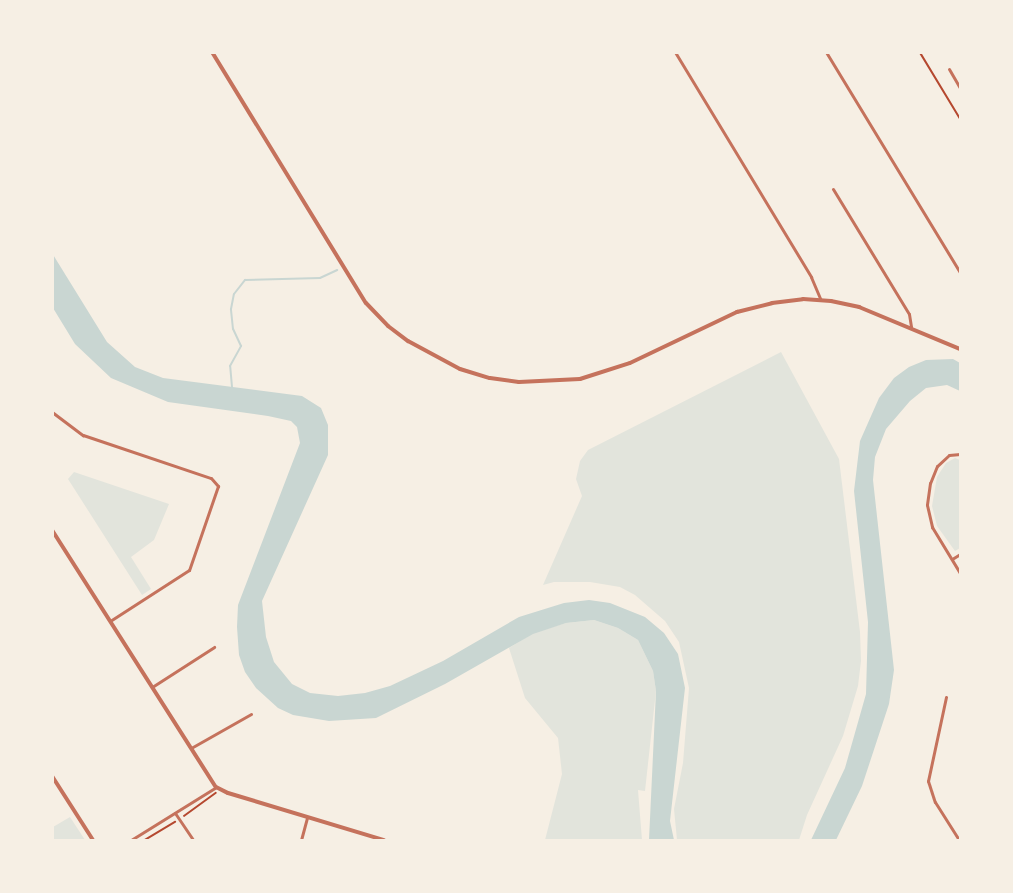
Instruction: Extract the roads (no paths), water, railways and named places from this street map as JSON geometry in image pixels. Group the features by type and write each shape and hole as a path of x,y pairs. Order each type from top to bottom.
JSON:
{"street":[{"path":"212,52 366,303 388,326 408,341 460,369 490,378 525,383 580,379 630,363 743,310 785,301 820,300 859,308 911,327 960,349"},
{"path":"675,52 811,277 820,300"},
{"path":"826,52 960,272"},
{"path":"949,69 960,88"},
{"path":"833,189 909,314 911,327"},
{"path":"52,412 83,435 213,479 218,484 189,570 110,621"},
{"path":"960,454 949,455 937,466 930,483 927,502 930,524 960,573"},
{"path":"52,530 216,786 228,793 384,840"},
{"path":"952,560 960,554"},
{"path":"152,687 214,647"},
{"path":"946,697 928,781 935,802 959,840"},
{"path":"191,748 251,714"},
{"path":"52,776 93,840"},
{"path":"131,840 216,786"},
{"path":"175,813 193,840"},
{"path":"301,840 307,818"}],"waterway":[{"path":"232,387 230,366 241,346 233,329 231,309 234,294 245,280 320,278 337,270"}]}
